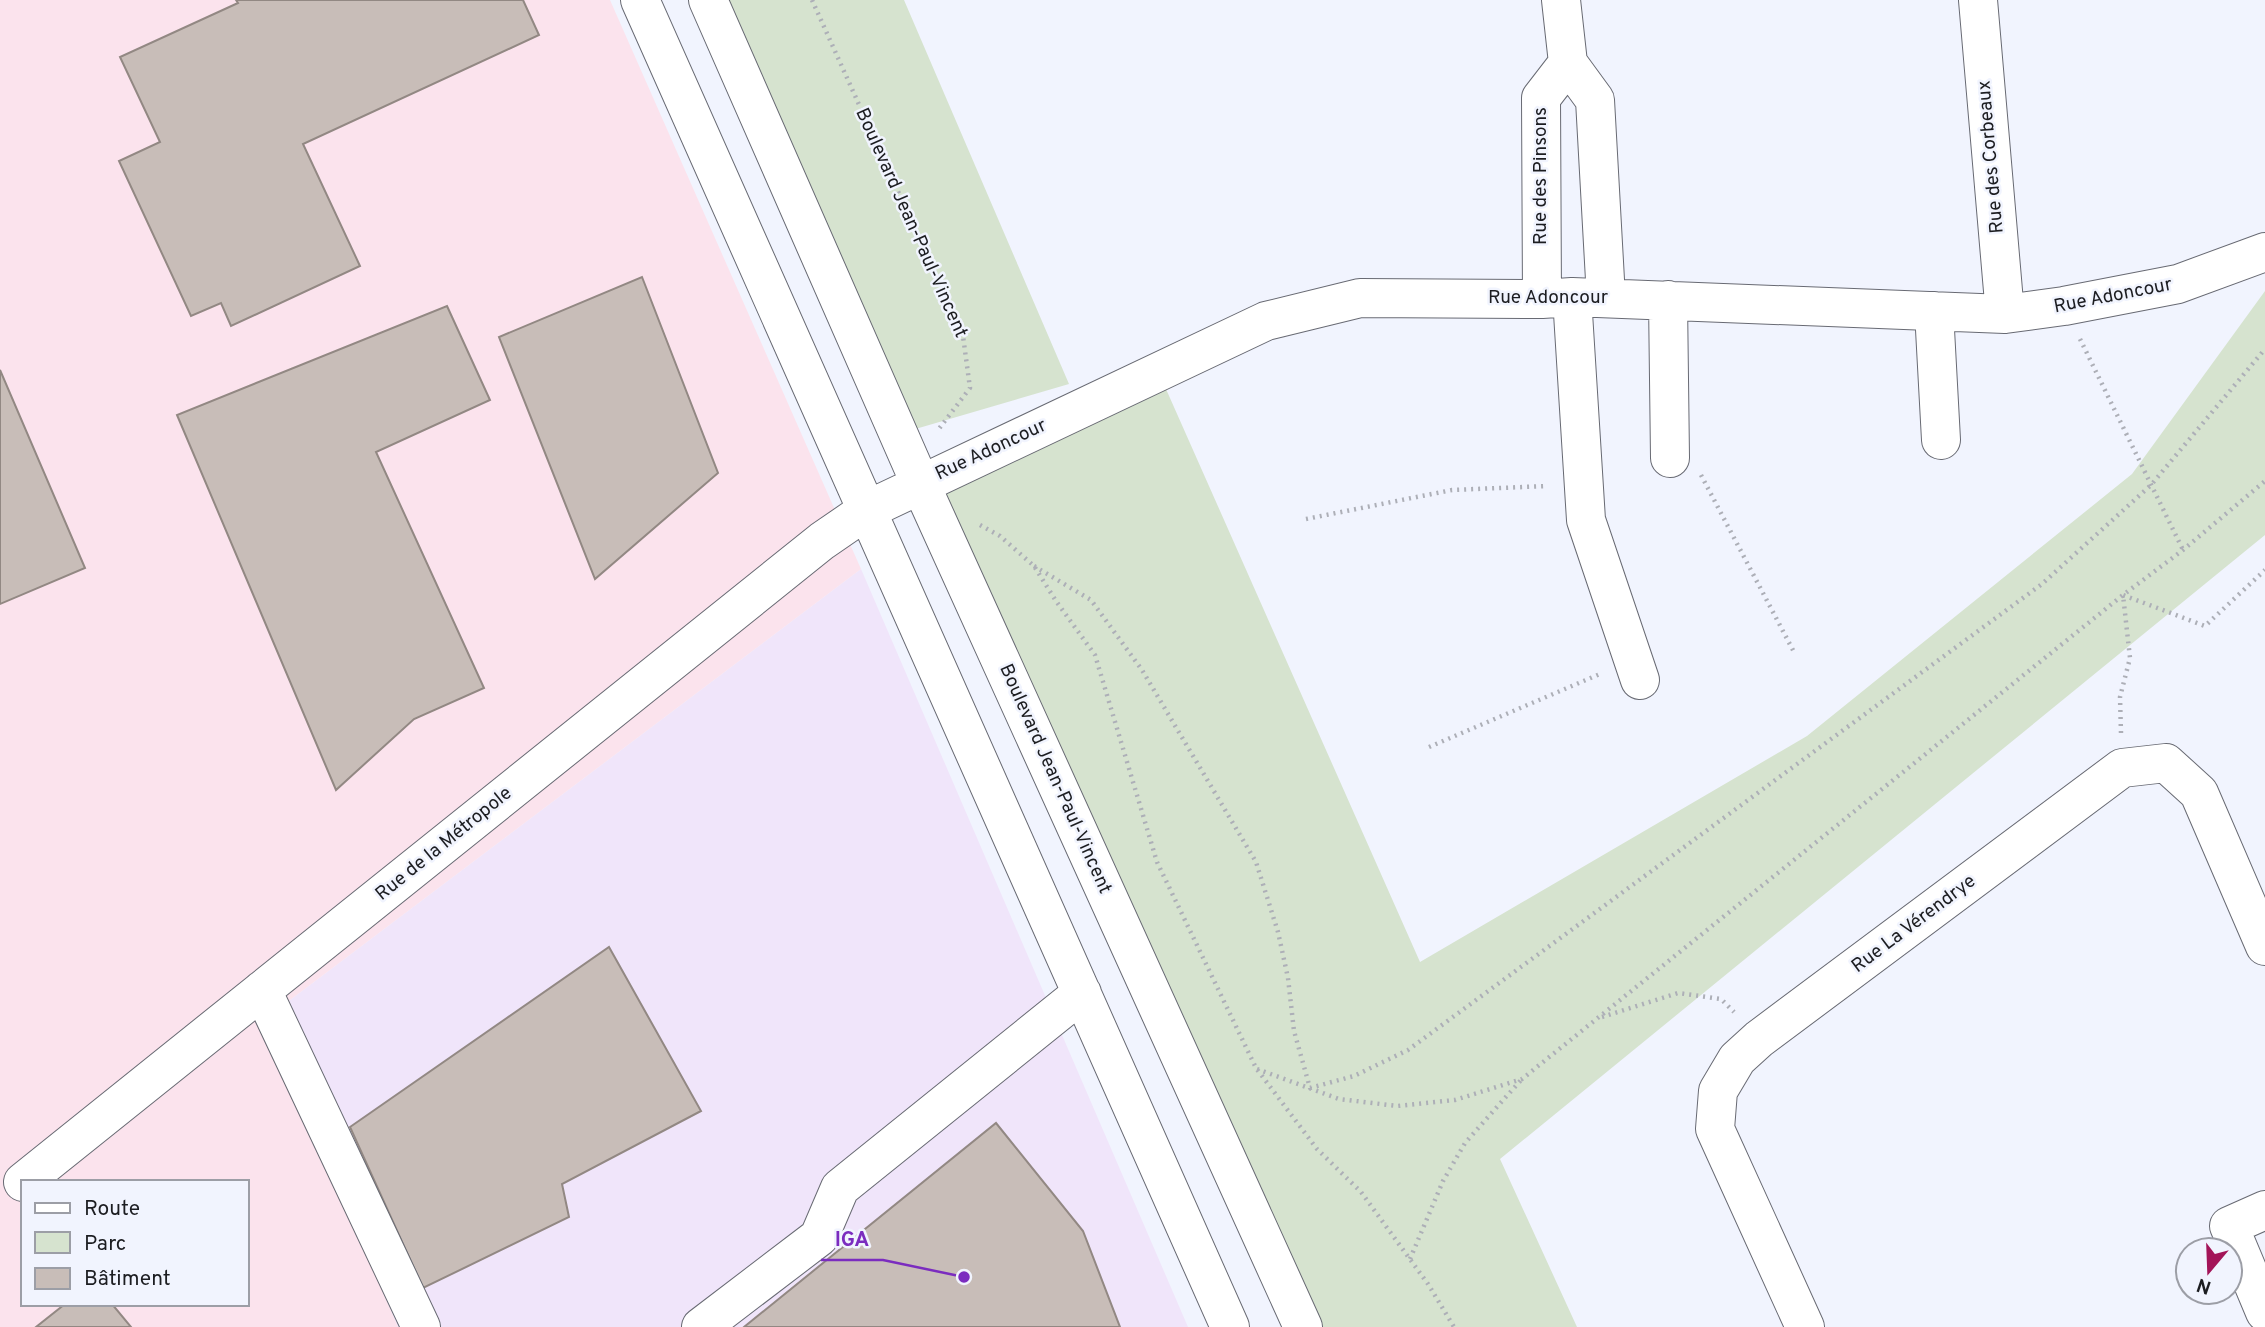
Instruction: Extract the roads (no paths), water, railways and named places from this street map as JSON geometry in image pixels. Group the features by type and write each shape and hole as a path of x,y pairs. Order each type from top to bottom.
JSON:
{"street":[{"path":"640,0 1230,1327"},
{"name":"Boulevard Jean-Paul-Vincent","path":"708,0 926,480 1295,1324"},
{"path":"1561,0 1569,63 1595,100 1573,298 1587,520 1637,670"},
{"name":"Rue des Corbeaux","path":"1978,0 2005,314"},
{"name":"Rue des Pinsons","path":"1569,63 1541,98 1573,298"},
{"name":"Rue Adoncour","path":"867,510 1266,321 1360,298 1668,300 2005,314 2064,306 2178,284 2265,252"},
{"path":"1668,300 1670,447"},
{"path":"1934,311 1941,440"},
{"name":"Rue de la Métropole","path":"25,1180 822,541 867,510"},
{"name":"Rue La Vérendrye","path":"1805,1327 1715,1129 1718,1091 1737,1059 1759,1040 2122,768 2166,763 2199,793 2265,946"},
{"path":"262,990 421,1327"},
{"path":"701,1327 819,1237 840,1188 1082,993"},
{"name":"Rue de la Métropole","path":"0,1200 21,1184"},
{"path":"2265,1210 2228,1226 2265,1312"}],"place":[{"name":"IGA","path":"964,1277"}]}
